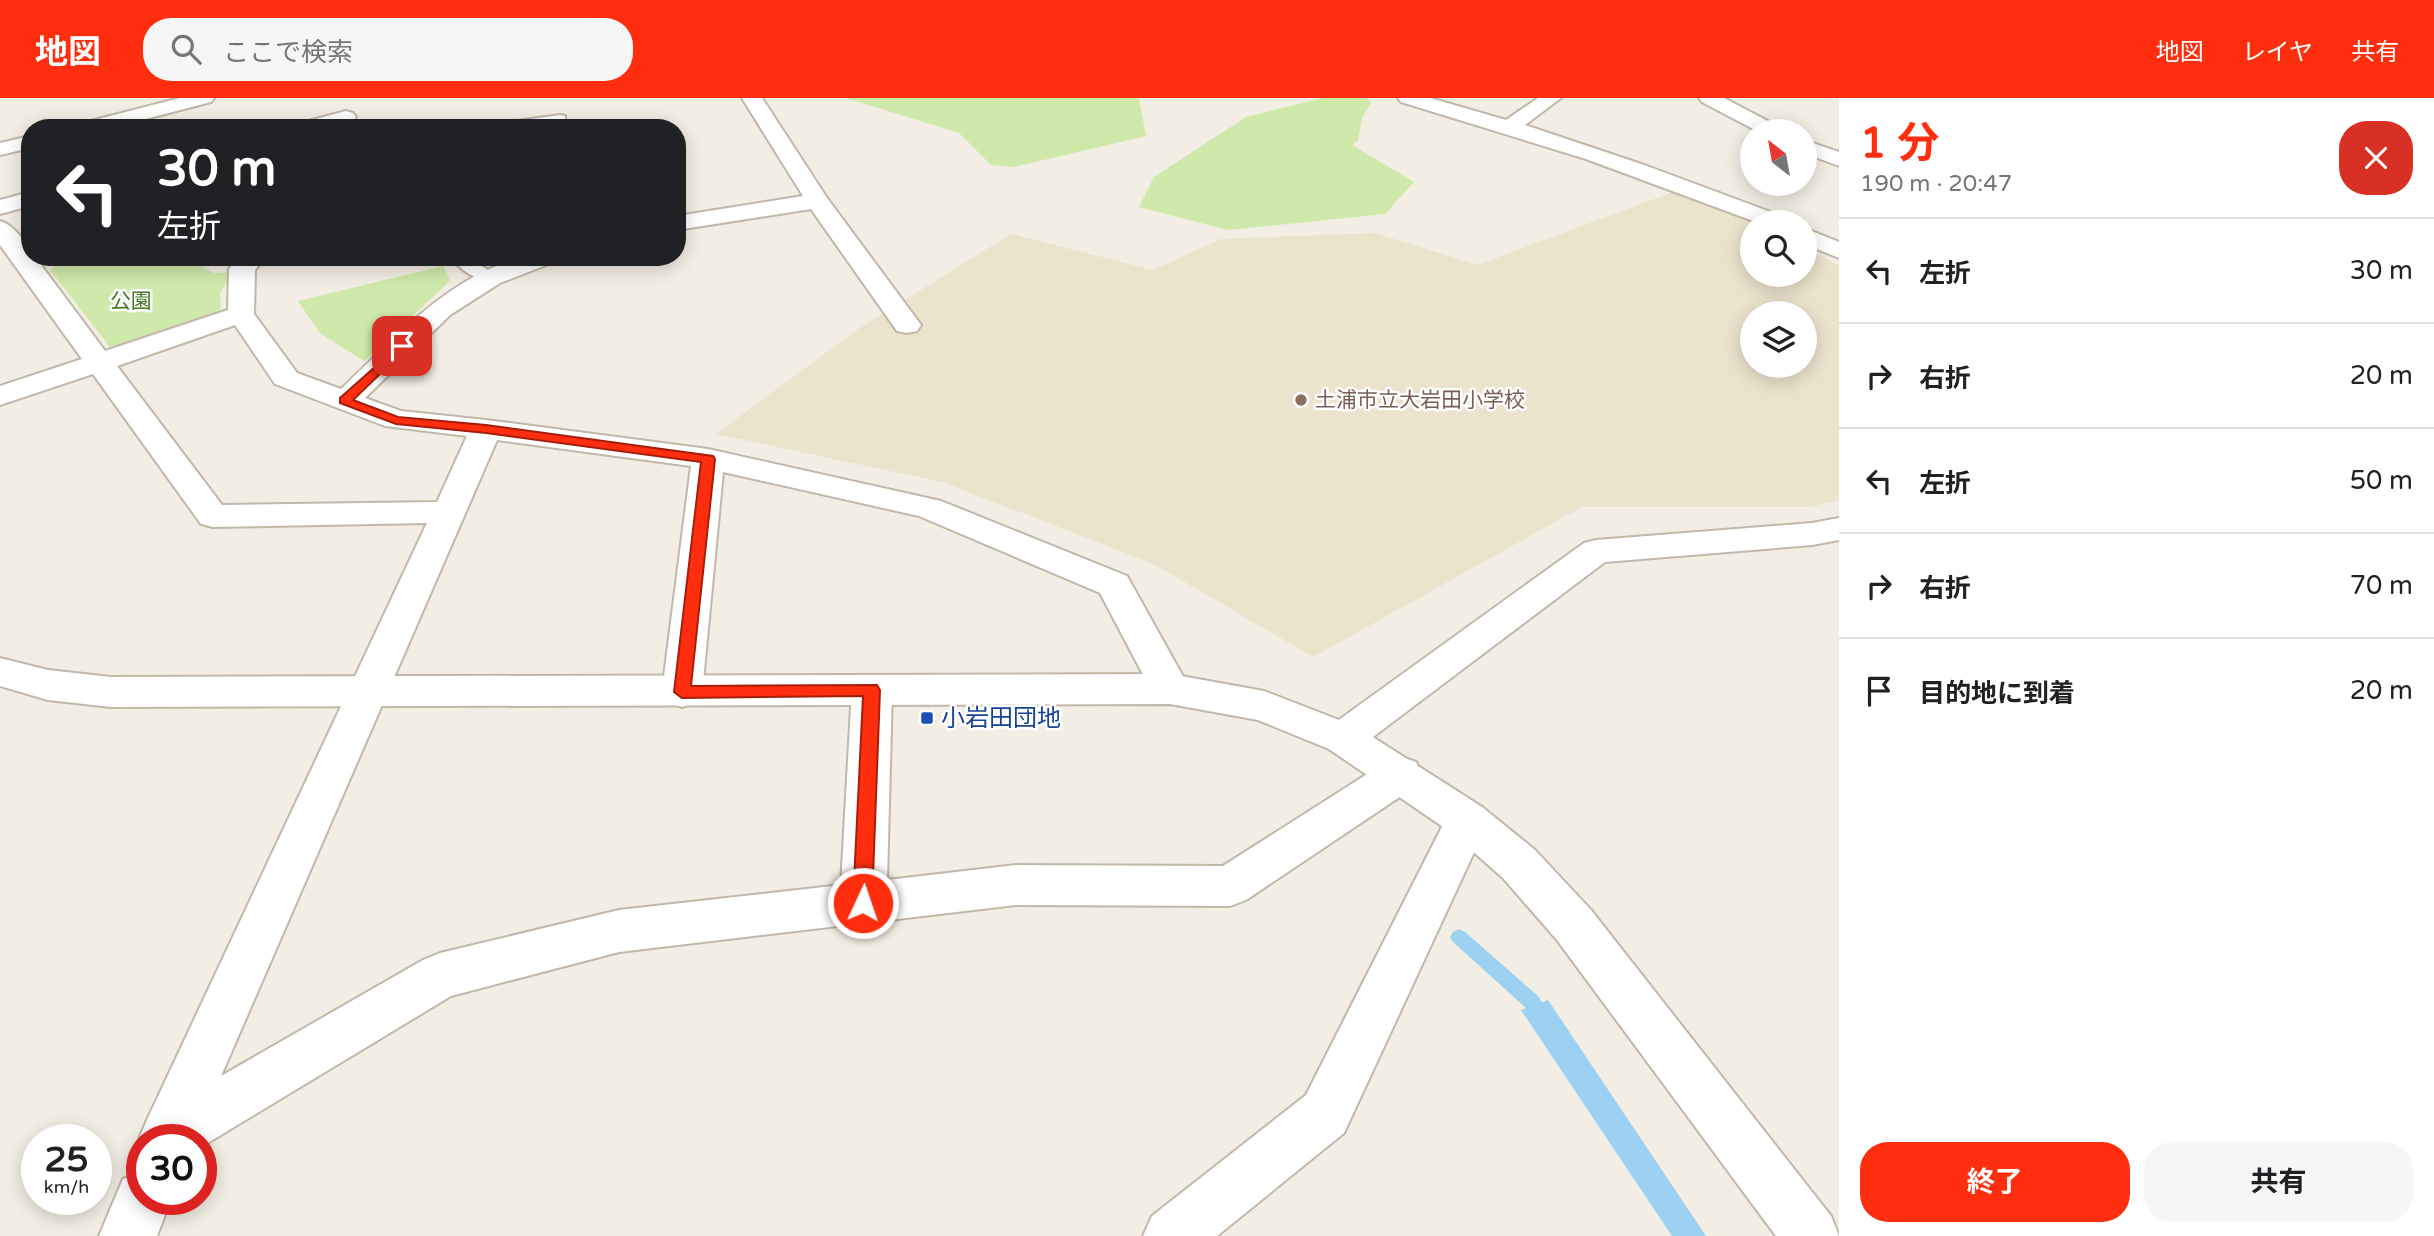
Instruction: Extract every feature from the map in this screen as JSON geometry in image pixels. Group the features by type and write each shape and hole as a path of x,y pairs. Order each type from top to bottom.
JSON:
{"street":[{"path":"122,119 204,98"},
{"path":"752,98 817,201 907,325"},
{"path":"1408,98 1510,126 1645,170 1746,210"},
{"path":"1510,126 1551,98"},
{"path":"1709,98 1749,119"},
{"path":"94,106 107,119"},
{"path":"0,149 21,144"},
{"path":"1817,151 1839,159"},
{"path":"0,207 21,201"},
{"path":"686,222 817,201"},
{"path":"0,228 21,247"},
{"path":"1817,241 1839,251"},
{"path":"40,266 101,361 213,516 448,512"},
{"path":"245,266 242,269 242,314 285,378 396,420 486,429 708,459 929,508 1114,585 1170,689"},
{"path":"345,401 441,309 491,278 522,266"},
{"path":"0,396 242,314"},
{"path":"173,1124 486,429"},
{"path":"682,692 708,459"},
{"path":"1343,738 1596,551 1812,534 1839,529"},
{"path":"0,672 48,685 111,692 1170,689 1264,706 1343,738 1467,820 1519,863 1574,925 1811,1236"},
{"path":"863,903 872,690"},
{"path":"191,1124 440,976 619,931 863,903 1016,886 1230,886 1401,774"},
{"path":"1172,1236 1325,1114 1467,820"},
{"path":"128,1236 136,1215"}],"lane":[{"path":"545,102 560,119"},
{"path":"468,266 491,278"}],"shaded area":[{"name":"土浦市立大岩田小学校","path":"1681,189 1740,217 1740,287 1817,287 1817,254 1839,265 1839,500 1810,507 1582,507 1313,657 1154,564 942,482 716,434 858,329 1011,234 1153,270 1221,239 1375,233 1477,265"}],"green space":[{"path":"846,98 1139,98 1146,136 1014,167 991,165 959,133"},
{"path":"1322,98 1367,98 1371,103 1362,118 1358,141 1352,145 1414,182 1385,214 1228,230 1139,207 1154,177 1246,117"},
{"name":"公園","path":"55,266 202,266 213,273 233,272 220,293 221,313 128,348 110,347 50,270"},
{"path":"443,266 450,281 364,361 320,333 298,301"}],"water":[{"path":"1548,1000 1706,1236 1672,1236 1521,1010"}],"waterway":[{"path":"1459,937 1532,1002 1544,1021"}],"place":[{"name":"土浦市立大岩田小学校","path":"1301,400"},
{"name":"小岩田団地","path":"927,718"}],"route":[{"path":"402,346 345,401 396,420 486,429 708,459 682,692 872,690 863,903"}]}
